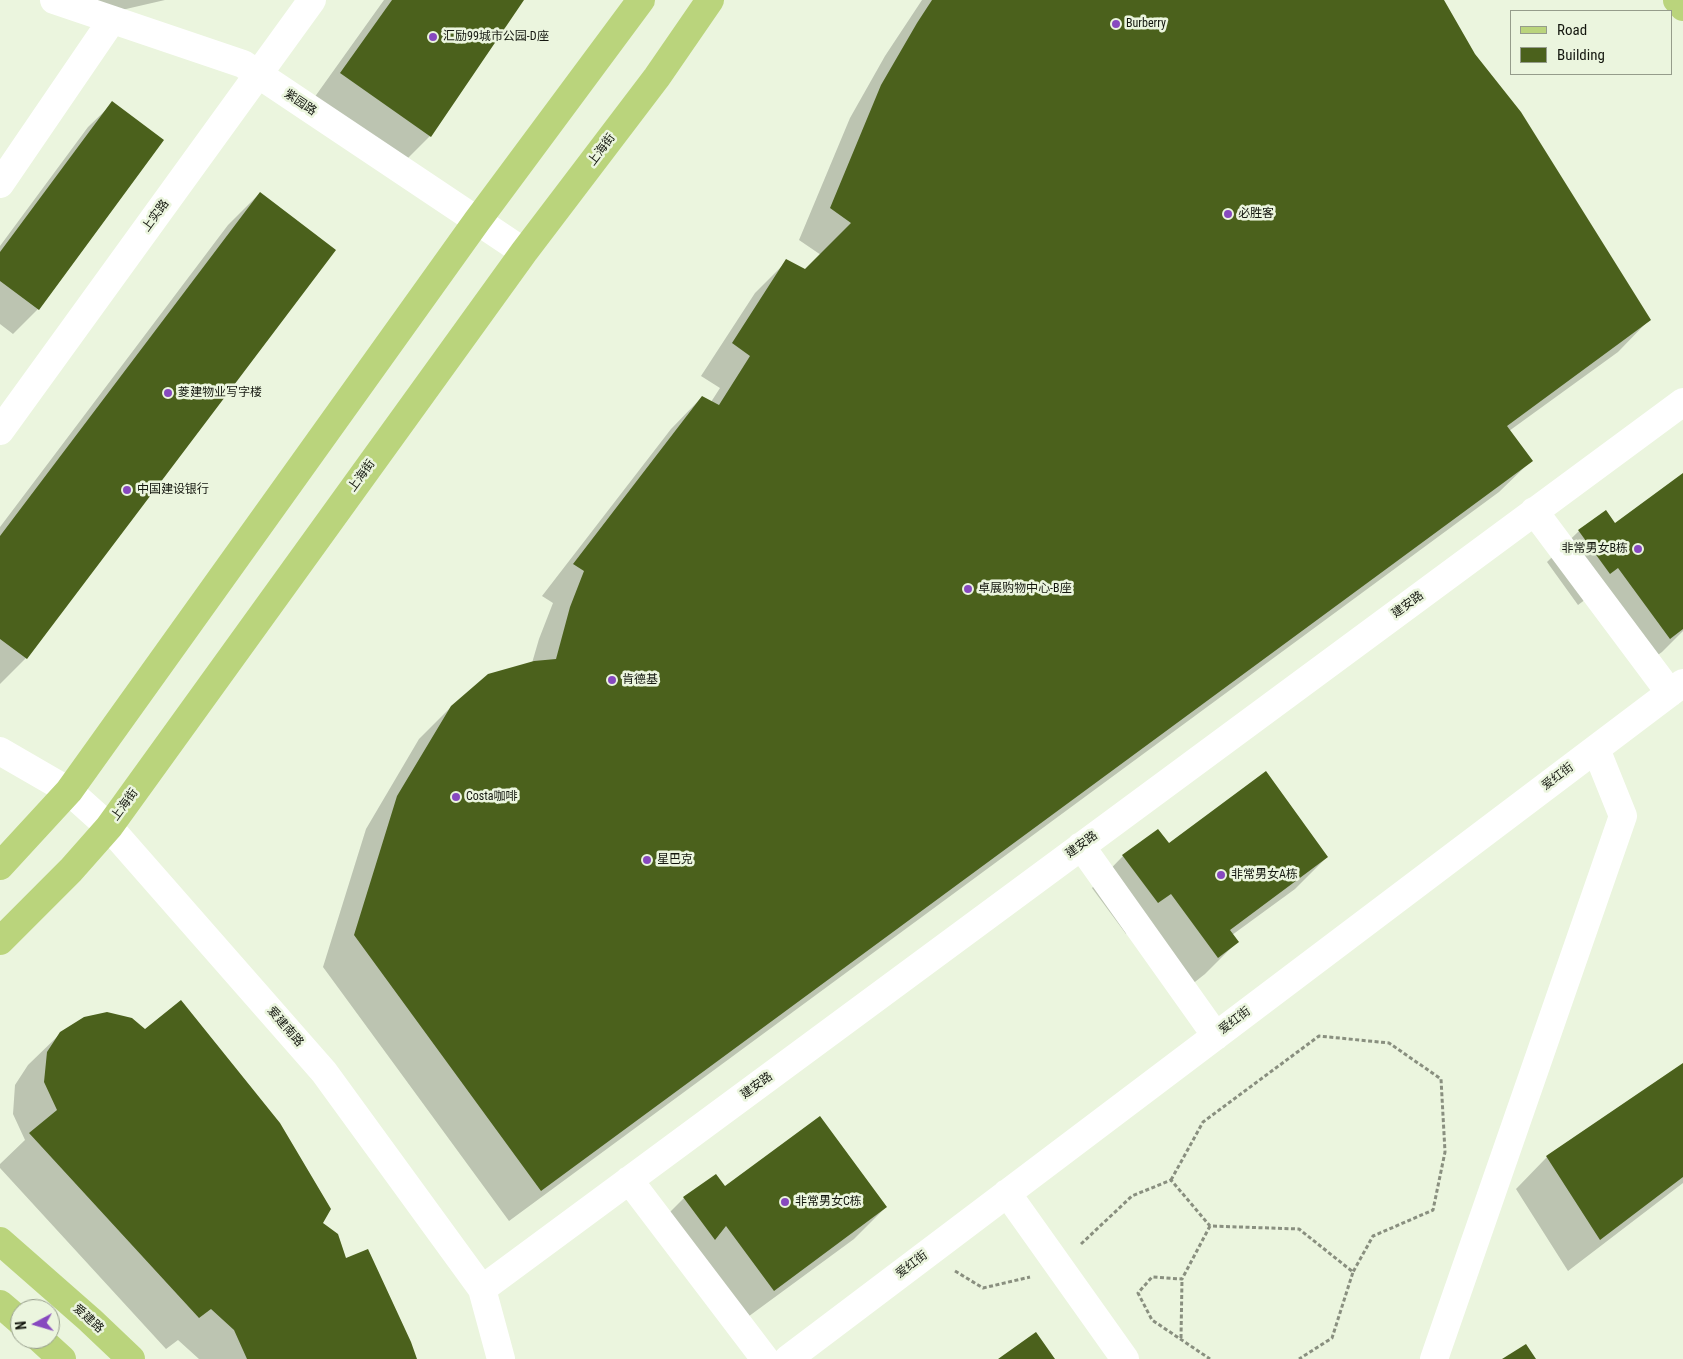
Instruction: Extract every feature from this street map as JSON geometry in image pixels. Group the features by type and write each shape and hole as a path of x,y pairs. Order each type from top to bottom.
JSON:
{"main road":[{"path":"0,866 70,791 477,221 641,0"},
{"name":"上海街","path":"0,941 71,870 109,827 524,252 657,77 710,0"},
{"path":"1677,0 1683,7"},
{"name":"爱建路","path":"0,1240 131,1359"},
{"path":"0,1304 10,1312"},
{"path":"51,1349 62,1359"}],"street":[{"name":"紫园路","path":"54,0 236,62 258,74 524,252"},
{"name":"上实路","path":"0,431 312,0"},
{"path":"0,184 112,20"},
{"name":"建安路","path":"482,1289 1683,402"},
{"path":"1534,511 1676,688"},
{"name":"爱红街","path":"798,1356 1007,1193 1676,688"},
{"path":"1434,1359 1623,816 1596,749"},
{"name":"爱建南路","path":"0,751 70,791 109,827 324,1072 482,1289 501,1359"},
{"path":"1082,846 1216,1036"},
{"path":"629,1180 765,1359"},
{"path":"1007,1193 1125,1359"}],"path":[{"path":"1171,1180 1203,1122 1319,1036 1388,1043 1441,1079 1444,1152 1433,1210 1373,1236 1353,1272 1332,1338 1299,1359"},
{"path":"1180,1338 1182,1279 1210,1226 1299,1229 1353,1272"},
{"path":"1182,1279 1152,1277 1138,1293 1152,1320 1210,1359"}],"building":[{"name":"汇励99城市公园-D座","path":"392,0 524,0 431,137 340,73"},
{"name":"卓展购物中心-B座","path":"932,0 1444,0 1475,54 1521,112 1651,320 1507,426 1533,461 541,1191 354,935 397,796 451,706 488,674 534,661 556,659 570,607 584,571 573,564 702,396 719,405 750,356 732,343 786,259 805,269 851,223 830,208 881,85"},
{"path":"112,101 164,140 39,310 0,281 0,252"},
{"name":"菱建物业写字楼","path":"260,192 336,250 27,659 0,639 0,536"},
{"name":"非常男女B栋","path":"1683,473 1683,629 1670,639 1618,568 1610,574 1578,530 1606,510 1615,523"},
{"name":"非常男女A栋","path":"1266,771 1328,857 1230,930 1239,942 1218,958 1171,894 1158,903 1122,855 1158,829 1169,843"},
{"path":"181,1000 280,1123 331,1209 323,1223 338,1234 346,1258 368,1249 417,1359 247,1359 234,1330 211,1309 199,1318 29,1133 57,1110 44,1082 47,1052 60,1032 84,1017 107,1012 132,1018 145,1029"},
{"path":"1683,1063 1683,1177 1600,1240 1546,1156"},
{"name":"非常男女C栋","path":"820,1116 887,1207 774,1291 726,1226 715,1240 683,1197 716,1174 725,1186"},
{"path":"1036,1332 1055,1359 998,1359"},
{"path":"1526,1344 1536,1359 1502,1359"}],"place":[{"name":"Burberry","path":"1116,24"},
{"name":"汇励99城市公园-D座","path":"433,37"},
{"name":"必胜客","path":"1228,214"},
{"name":"菱建物业写字楼","path":"168,393"},
{"name":"中国建设银行","path":"127,490"},
{"name":"非常男女B栋","path":"1638,549"},
{"name":"卓展购物中心-B座","path":"968,589"},
{"name":"肯德基","path":"612,680"},
{"name":"Costa咖啡","path":"456,797"},
{"name":"星巴克","path":"647,860"},
{"name":"非常男女A栋","path":"1221,875"},
{"name":"非常男女C栋","path":"785,1202"}]}
